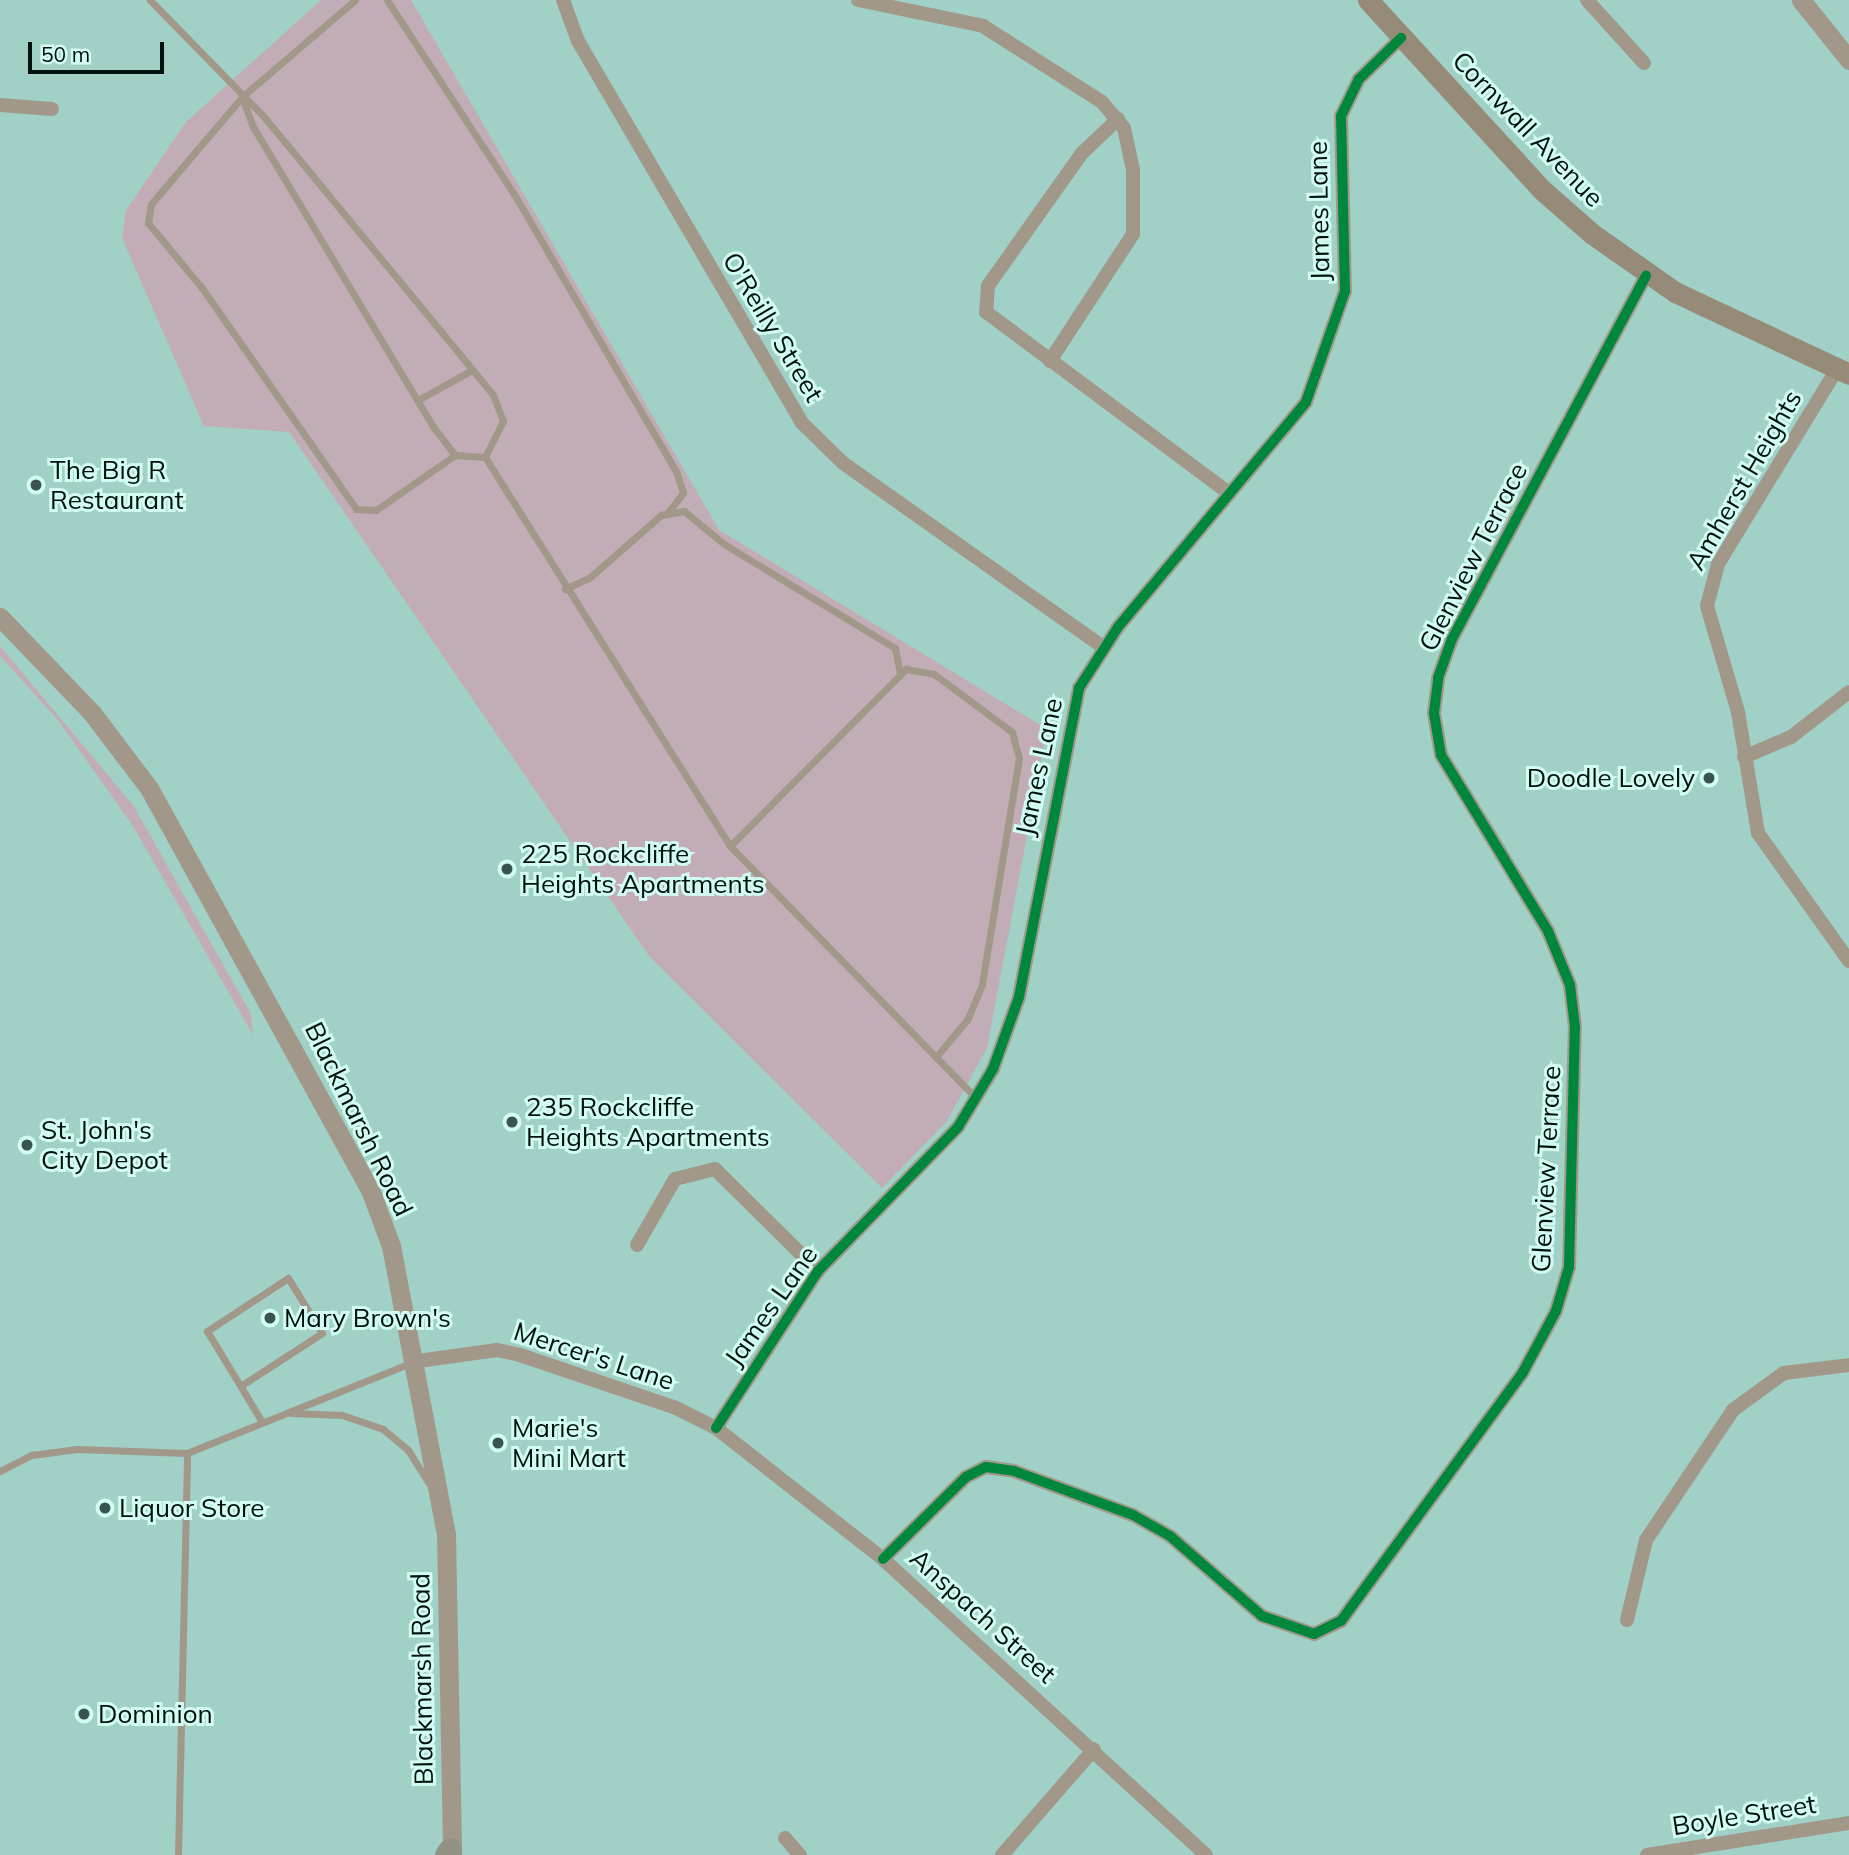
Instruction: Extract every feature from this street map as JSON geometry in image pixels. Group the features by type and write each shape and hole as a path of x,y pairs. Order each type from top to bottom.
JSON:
{"main road":[{"name":"Cornwall Avenue","path":"1368,0 1541,189 1647,276 1843,371"}],"street":[{"name":"O'Reilly Street","path":"564,0 578,41 802,424 843,463 1103,647"},
{"path":"858,0 983,26 1118,118 1132,160 1133,234 1050,361"},
{"path":"1587,0 1644,63"},
{"path":"1801,0 1849,60"},
{"name":"James Lane","path":"716,1428 818,1270 894,1196 977,1099 1019,997 1073,704 1103,647 1306,402 1328,349 1347,262 1341,116 1359,79 1401,38"},
{"path":"0,106 52,109"},
{"path":"1118,118 1082,153 985,291 989,317 1230,494"},
{"name":"Glenview Terrace","path":"883,1559 966,1477 986,1467 1014,1471 1133,1515 1170,1536 1262,1616 1314,1634 1341,1621 1524,1372 1556,1311 1569,1267 1571,996 1548,931 1441,755 1434,713 1438,678 1452,639 1647,276"},
{"name":"Amherst Heights","path":"1843,371 1709,588 1710,625 1738,712 1763,844 1849,961"},
{"name":"Blackmarsh Road","path":"0,617 61,678 149,788 269,997 372,1192 391,1246 411,1362 446,1534 449,1853"},
{"path":"1745,757 1791,737 1849,692"},
{"path":"637,1245 675,1179 715,1169 818,1270"},
{"name":"Mercer's Lane","path":"411,1362 497,1350 520,1354 674,1407 716,1428"},
{"path":"1627,1620 1646,1540 1733,1410 1784,1373 1849,1365"},
{"name":"Anspach Street","path":"716,1428 883,1559 1094,1749 1206,1855"},
{"path":"1002,1855 1094,1749"},
{"name":"Boyle Street","path":"1647,1855 1849,1823"},
{"path":"785,1838 800,1855"}],"lane":[{"path":"150,0 242,97 494,395 503,421 485,457"},
{"path":"355,0 242,97 151,204 148,223 202,288 356,509 376,510 455,455 485,457"},
{"path":"387,0 514,194 676,471 683,493 669,511 589,578 565,589"},
{"path":"242,97 253,127 418,400 455,455"},
{"path":"418,400 472,370"},
{"path":"485,457 565,589 730,846 977,1099"},
{"path":"669,511 690,514 724,544 895,648 900,674"},
{"path":"730,846 900,674 916,668 934,674 1003,723 1018,744 982,985 967,1020 936,1058"},
{"path":"242,1385 323,1333 288,1278 206,1331 242,1385 261,1420"},
{"path":"0,1471 32,1455 77,1449 187,1453 261,1420 411,1362"},
{"path":"287,1412 342,1415 383,1429 408,1450 440,1500"},
{"path":"178,1855 187,1453"}],"shaded area":[{"path":"321,0 411,0 719,530 1047,729 987,1048 947,1121 882,1188 649,956 289,432 204,426 122,238 126,210 186,122"},
{"path":"0,646 133,805 251,1014 253,1035 133,826 57,719 0,656"}],"cycle path":[{"path":"716,1428 818,1271 958,1127 993,1069 1019,997 1079,688 1118,627 1306,402 1345,291 1341,116 1359,79 1401,38"},
{"path":"883,1559 966,1477 986,1467 1014,1471 1133,1515 1170,1536 1262,1616 1314,1634 1341,1621 1523,1372 1556,1311 1569,1267 1575,1027 1570,985 1548,931 1441,755 1434,713 1438,678 1452,639 1646,276"}],"place":[{"name":"The Big R Restaurant","path":"36,485"},
{"name":"Doodle Lovely","path":"1709,778"},
{"name":"225 Rockcliffe Heights Apartments","path":"507,869"},
{"name":"235 Rockcliffe Heights Apartments","path":"512,1122"},
{"name":"St. John's City Depot","path":"27,1145"},
{"name":"Mary Brown's","path":"270,1318"},
{"name":"Marie's Mini Mart","path":"498,1443"},
{"name":"Liquor Store","path":"105,1508"},
{"name":"Dominion","path":"84,1714"}]}
